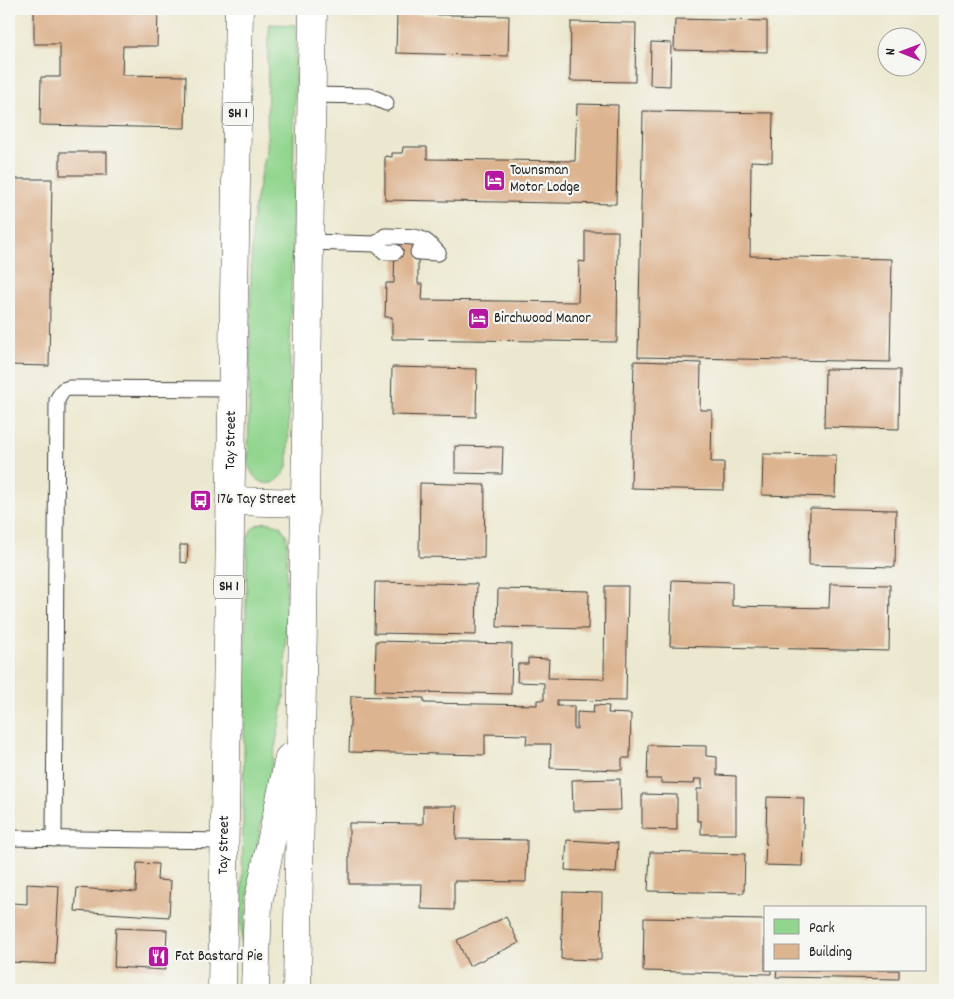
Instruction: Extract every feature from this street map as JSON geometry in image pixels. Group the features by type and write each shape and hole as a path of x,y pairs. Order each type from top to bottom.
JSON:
{"highway":[{"name":"Tay Street","path":"222,990 239,9"},
{"path":"239,43 259,9"},
{"path":"297,990 313,9"},
{"path":"230,501 305,502"},
{"path":"255,990 258,903 292,742 302,678"}],"lane":[{"path":"311,95 370,96 386,104"},
{"path":"376,244 385,236 418,237 430,242 438,253 418,252"},
{"path":"309,242 376,244 385,252 395,252"},
{"path":"54,839 57,400 63,390 68,388 233,389"},
{"path":"9,838 225,841"}],"green space":[{"path":"270,24 296,25 288,464 280,479 268,483 256,479 248,464 252,224 267,149 268,39"},
{"path":"266,522 279,525 286,534 287,541 285,693 247,901 244,954 241,954 247,540 253,528 258,524"}],"building":[{"path":"34,9 158,9 157,46 123,46 122,75 186,76 185,128 40,125 41,77 60,77 60,44 34,44"},
{"path":"397,14 509,16 508,56 396,53"},
{"path":"675,19 767,21 767,52 674,50"},
{"path":"571,22 636,23 635,82 570,81"},
{"path":"651,42 671,43 670,86 650,85"},
{"path":"577,104 618,105 616,204 385,200 385,156 392,157 392,153 402,153 403,147 427,147 427,159 575,161"},
{"path":"643,111 773,113 772,162 751,161 750,256 892,259 890,362 638,357"},
{"path":"60,152 107,152 107,175 60,175"},
{"path":"9,179 52,179 49,366 9,365"},
{"path":"585,231 618,231 617,342 392,339 392,317 385,317 386,283 394,283 395,242 418,243 418,284 423,284 422,300 578,302 579,261 585,262"},
{"path":"634,361 701,363 700,410 712,410 711,462 724,462 724,490 631,488"},
{"path":"392,367 477,369 476,417 391,415"},
{"path":"825,369 900,370 899,429 824,427"},
{"path":"455,446 503,447 502,474 455,473"},
{"path":"763,454 836,455 835,497 762,495"},
{"path":"420,483 485,485 484,558 419,557"},
{"path":"810,508 896,510 895,567 809,565"},
{"path":"180,545 188,545 187,563 180,562"},
{"path":"672,580 732,582 732,606 829,608 830,584 890,585 889,651 670,646"},
{"path":"375,582 477,584 476,635 374,633"},
{"path":"605,586 628,586 626,701 557,700 557,706 574,706 574,729 577,729 577,712 593,713 594,705 609,706 608,713 631,714 630,758 622,758 622,770 550,768 551,744 526,744 527,735 485,734 485,755 349,752 351,696 424,698 424,703 537,705 537,700 544,700 544,683 517,682 518,664 528,664 528,658 549,659 548,678 604,679"},
{"path":"498,589 589,591 588,629 497,627"},
{"path":"376,641 512,644 511,694 375,691"},
{"path":"648,745 706,746 706,756 717,757 717,775 736,776 736,834 701,834 701,821 697,821 697,789 702,789 702,779 695,779 694,784 661,783 661,779 647,779"},
{"path":"620,779 621,810 573,811 572,780"},
{"path":"642,794 677,795 677,830 642,829"},
{"path":"767,797 804,798 802,866 765,865"},
{"path":"423,806 457,806 456,839 527,840 526,882 454,881 454,910 421,909 422,884 349,884 349,823 423,824"},
{"path":"567,840 618,843 616,873 565,870"},
{"path":"650,852 745,854 744,893 648,891"},
{"path":"137,863 158,864 157,880 171,881 169,917 75,911 77,888 136,892"},
{"path":"9,879 12,879 12,903 27,904 27,884 59,886 55,964 9,962"},
{"path":"563,892 602,893 601,960 561,959"},
{"path":"506,917 519,943 469,966 457,940"},
{"path":"644,918 764,920 764,972 771,972 771,974 643,971"},
{"path":"116,928 167,930 165,970 114,967"},
{"path":"777,972 899,972 899,979 776,977"}],"place":[{"name":"Townsman Motor Lodge","path":"494,180"},
{"name":"Birchwood Manor","path":"478,319"},
{"name":"176 Tay Street","path":"201,500"},
{"name":"Fat Bastard Pie","path":"159,957"}]}
